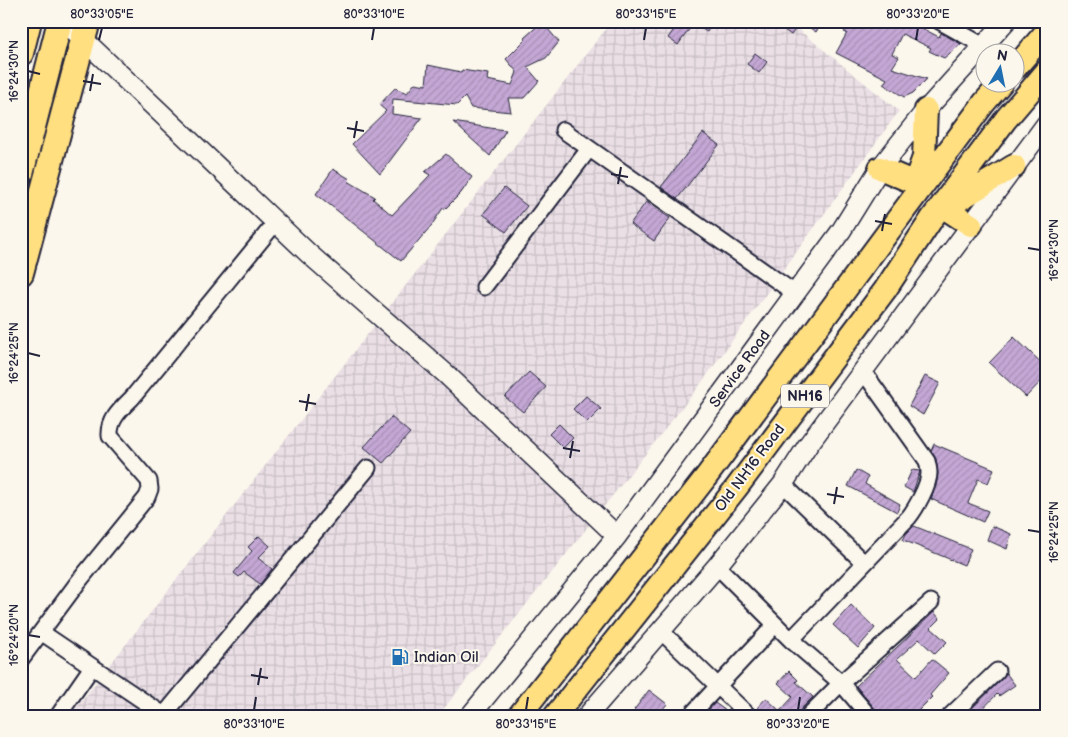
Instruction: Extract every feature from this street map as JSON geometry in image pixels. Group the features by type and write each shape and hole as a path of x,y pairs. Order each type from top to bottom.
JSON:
{"highway":[{"path":"21,53 29,21"},
{"path":"21,174 60,24"},
{"path":"21,273 86,31"}],"main road":[{"path":"1026,55 1047,31"},
{"name":"Old NH16 Road","path":"555,716 737,487 884,290 1006,119 1047,71"},
{"name":"Old NH16 Road","path":"519,716 706,477 993,92"},
{"path":"906,208 924,157 926,110"},
{"path":"939,212 1014,166"},
{"path":"880,168 915,183"},
{"path":"939,212 971,226"}],"street":[{"path":"939,21 977,42"},
{"name":"Service Road","path":"988,42 1006,21"},
{"path":"60,24 86,31 308,253 446,374 617,536"},
{"name":"Service Road","path":"470,716 617,536 796,294 841,231 880,168 926,110 976,55"},
{"path":"588,716 662,632 783,484 808,445 1047,124"},
{"path":"563,130 722,240 796,294"},
{"path":"484,287 589,149"},
{"path":"21,659 78,581 147,497 150,489 149,480 110,436 109,427 116,415 138,391 276,222"},
{"path":"791,640 914,510 930,472 926,462 863,372"},
{"path":"41,632 164,715 368,468"},
{"path":"783,484 864,563"},
{"path":"717,566 791,640 841,683 869,716"},
{"path":"808,716 841,683 931,602"},
{"path":"690,716 775,624"},
{"path":"662,632 749,716"},
{"path":"58,716 92,666"},
{"path":"950,716 997,671"}],"shaded area":[{"path":"612,21 788,21 899,111 697,389 438,716 70,716"}],"building":[{"path":"680,21 713,21 707,32 693,24 678,45 668,38"},
{"path":"772,21 822,21 816,32 801,22 791,35"},
{"path":"851,21 908,21 939,37 941,33 961,44 944,58 929,51 931,48 902,34 892,54 899,57 892,68 927,79 913,93 904,97 883,84 887,79 836,53 847,33 844,32"},
{"path":"542,22 559,42 546,58 527,67 539,81 524,98 508,98 511,112 471,108 465,97 457,105 393,99 392,114 422,118 380,174 352,144 386,111 379,105 395,88 407,93 415,83 426,85 428,65 461,72 462,70 488,74 487,80 512,85 517,72 506,59 526,39 524,38"},
{"path":"755,53 767,62 759,73 747,64"},
{"path":"453,122 490,128 506,130 490,156"},
{"path":"703,133 719,145 677,199 661,187"},
{"path":"446,154 472,177 461,193 445,209 443,208 431,226 401,261 316,194 333,169 350,179 348,181 375,197 373,199 392,215 430,175 425,172"},
{"path":"504,188 527,206 506,232 483,214"},
{"path":"646,202 670,218 654,241 630,224"},
{"path":"1014,337 1047,368 1047,375 1026,397 989,363"},
{"path":"529,372 546,387 523,412 505,397"},
{"path":"925,376 940,383 923,415 909,406"},
{"path":"586,396 601,409 587,423 573,409"},
{"path":"391,417 410,433 383,463 364,447"},
{"path":"559,424 573,438 563,448 549,434"},
{"path":"934,444 994,469 988,483 978,479 968,503 988,511 983,522 931,499 938,474 936,459 931,451"},
{"path":"856,470 868,477 865,484 900,504 897,512 848,486"},
{"path":"912,470 920,471 913,492 904,487"},
{"path":"914,526 971,549 964,565 903,540"},
{"path":"992,526 1011,534 1007,549 987,540"},
{"path":"259,536 270,546 258,558 272,569 260,584 244,572 239,577 234,573 252,551 248,547"},
{"path":"851,605 875,628 858,648 833,625"},
{"path":"934,612 940,619 931,628 947,642 935,654 919,639 897,659 916,677 932,659 949,673 930,695 932,697 913,716 881,716 856,686"},
{"path":"789,671 798,680 796,682 813,697 801,709 799,716 765,716 757,708 766,698 780,711 793,697 778,683"},
{"path":"1006,673 1015,685 999,696 997,694 974,716 969,711"},
{"path":"649,690 667,704 657,716 641,716 634,710"},
{"path":"715,703 733,716 703,716"}],"place":[{"name":"Indian Oil","path":"400,657"}]}
